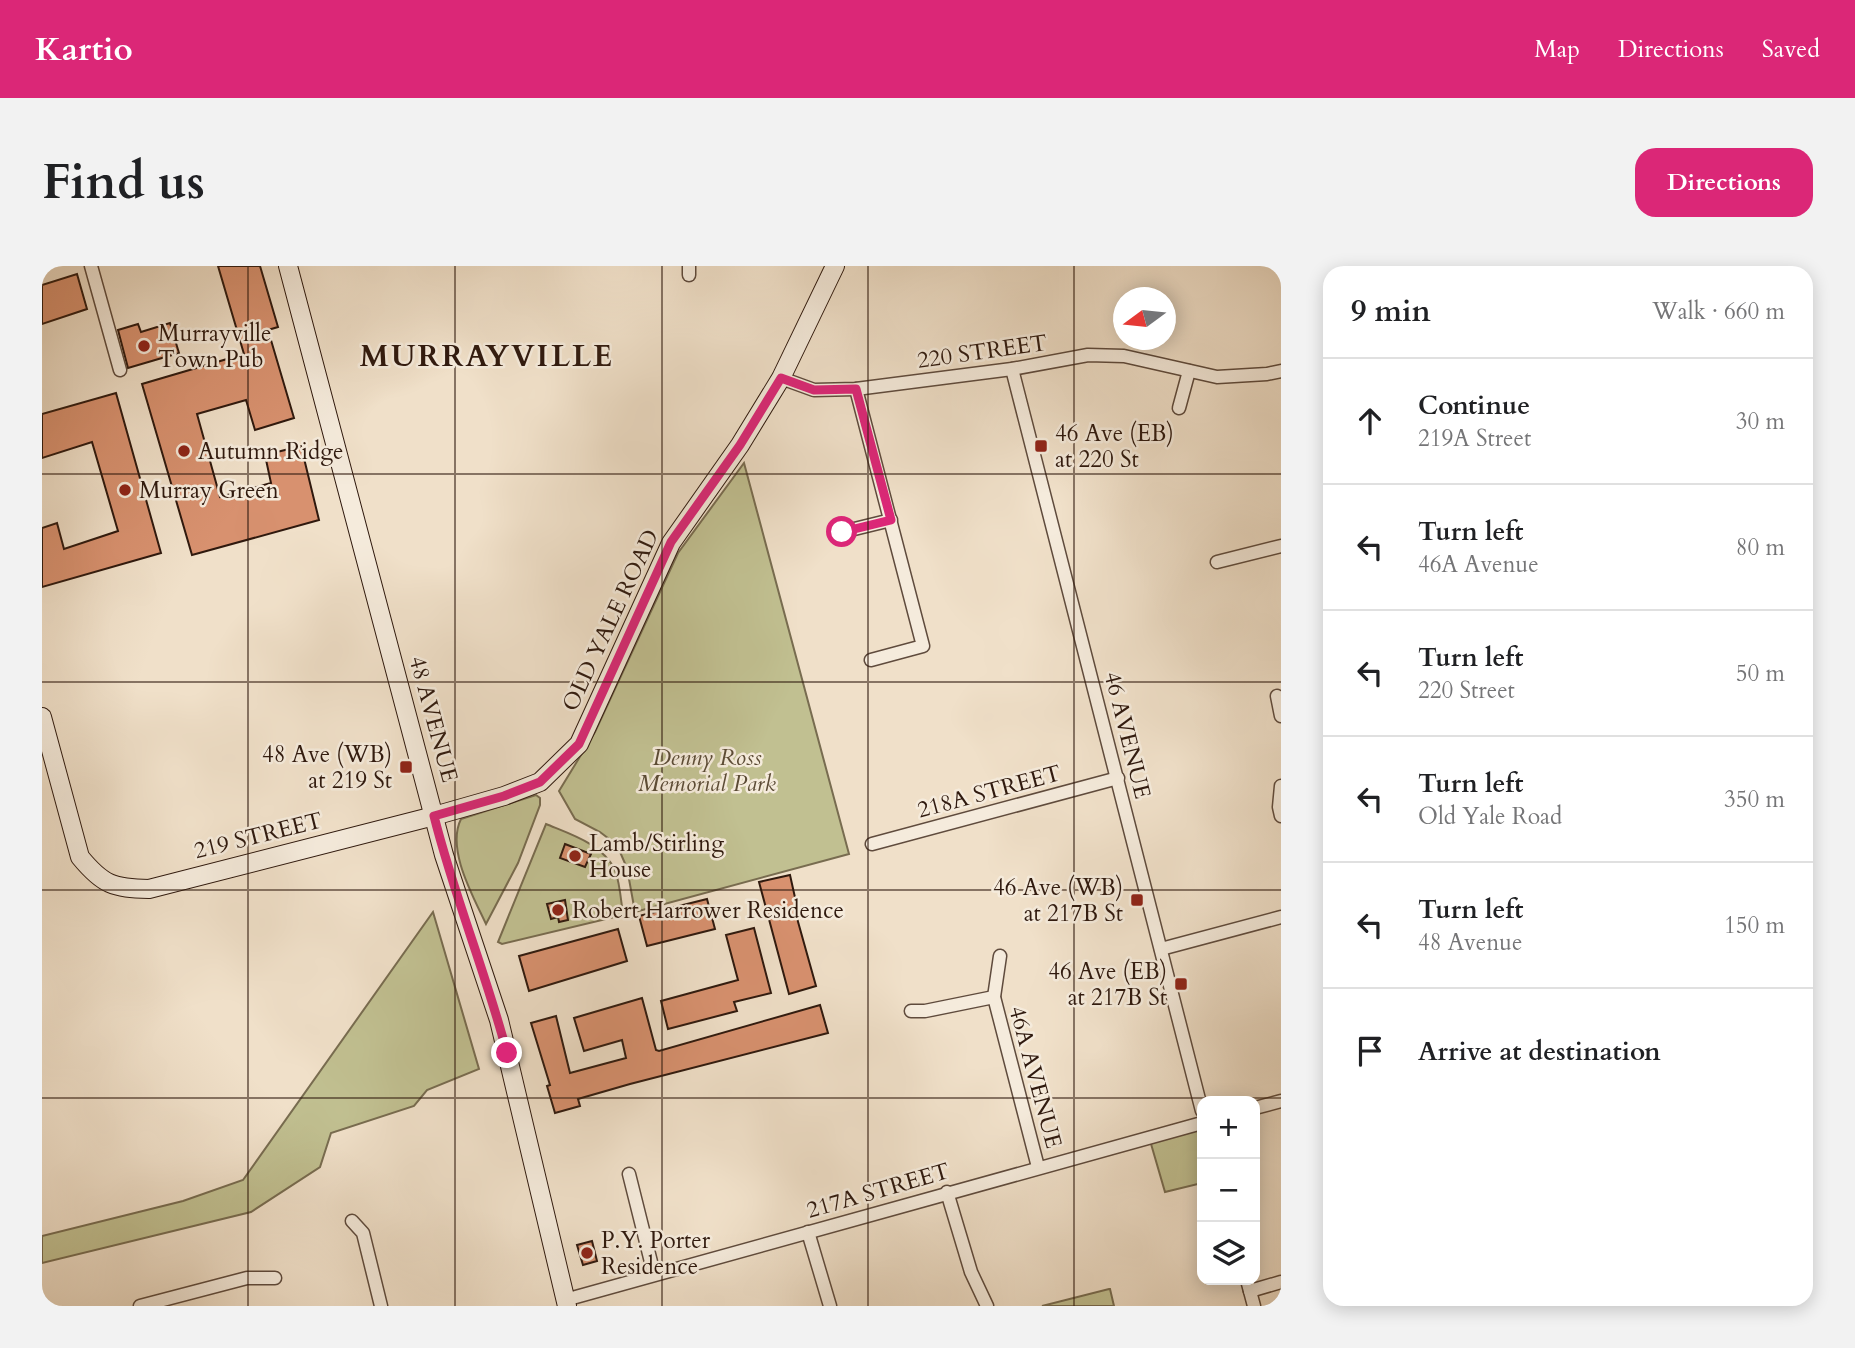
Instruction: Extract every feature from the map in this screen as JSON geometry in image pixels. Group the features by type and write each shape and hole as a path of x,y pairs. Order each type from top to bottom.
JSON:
{"street":[{"path":"91,266 120,370"},
{"name":"48 AVENUE","path":"288,266 444,855 499,1020 566,1303"},
{"name":"OLD YALE ROAD","path":"434,816 504,796 540,782 579,744 671,542 740,445 781,378 835,266"},
{"name":"220 STREET","path":"781,378 814,390 856,389 1012,369 1088,355 1124,356 1217,377 1281,371"},
{"name":"46 AVENUE","path":"1012,369 1198,1096"},
{"path":"1179,408 1189,371"},
{"path":"856,389 923,646 871,660"},
{"path":"842,532 891,520"},
{"path":"1217,562 1281,546"},
{"path":"1277,696 1281,716"},
{"name":"219 STREET","path":"42,717 80,857 96,876 121,888 149,889 434,816"},
{"name":"218A STREET","path":"872,844 1118,778"},
{"path":"1281,786 1281,816"},
{"path":"1161,949 1281,917"},
{"name":"46A AVENUE","path":"1000,956 994,997 1038,1167"},
{"path":"911,1011 925,1011 994,997"},
{"path":"1260,1107 1281,1101"},
{"name":"217A STREET","path":"566,1303 654,1274 1197,1124"},
{"path":"629,1174 654,1274"},
{"path":"947,1192 971,1272 987,1306"},
{"path":"352,1221 363,1233 381,1306"},
{"path":"808,1232 830,1306"},
{"path":"140,1306 247,1278 275,1278"},
{"path":"1260,1284 1281,1282"},
{"path":"1249,1285 1254,1306"}],"green space":[{"name":"Denny Ross Memorial Park","path":"744,463 849,854 635,912 627,868 617,845 600,832 575,819 559,791 595,732 678,553"},
{"path":"536,795 540,798 540,805 518,863 486,924 468,886 459,858 457,831 461,819"},
{"name":"Denny Ross Memorial Park","path":"546,824 585,841 610,861 618,881 623,915 502,944 498,942"},
{"path":"433,912 479,1069 427,1090 414,1106 331,1133 320,1167 251,1212 42,1263 42,1236 183,1201 243,1180"},
{"path":"1197,1124 1197,1184 1165,1192 1149,1137"},
{"path":"1109,1289 1114,1306 1042,1306"}],"building":[{"name":"Autumn Ridge","path":"218,266 260,266 278,327 268,330 294,418 255,430 246,400 197,414 220,497 271,483 265,455 301,446 319,520 192,555 142,384 244,354"},
{"path":"77,274 87,309 42,324 42,285"},
{"path":"170,323 179,353 128,368 118,330 138,324 141,332"},
{"name":"Murray Green","path":"116,393 161,553 42,587 42,528 57,523 64,549 118,531 92,442 42,458 42,414"},
{"name":"Lamb/Stirling House","path":"565,844 591,854 585,867 560,858"},
{"path":"790,875 798,911 795,911 816,986 789,994 759,882"},
{"path":"707,899 715,929 647,946 639,916"},
{"name":"Robert Harrower Residence","path":"565,900 568,920 559,922 558,917 551,919 547,904"},
{"path":"754,928 771,993 734,1002 737,1011 668,1029 661,1001 738,980 726,935"},
{"path":"618,929 627,961 529,991 519,956"},
{"path":"642,998 656,1050 659,1051 820,1005 828,1033 578,1099 580,1106 555,1113 547,1086 550,1085 531,1023 556,1016 570,1073 626,1058 622,1040 584,1051 574,1018"},
{"name":"P.Y. Porter Residence","path":"592,1241 597,1261 583,1265 577,1245"}],"place":[{"name":"Murrayville Town Pub","path":"144,346"},
{"name":"46 Ave (EB) at 220 St","path":"1041,446"},
{"name":"Autumn Ridge","path":"184,451"},
{"name":"Murray Green","path":"125,490"},
{"name":"48 Ave (WB) at 219 St","path":"406,767"},
{"name":"Lamb/Stirling House","path":"575,856"},
{"name":"46 Ave (WB) at 217B St","path":"1137,900"},
{"name":"Robert Harrower Residence","path":"558,910"},
{"name":"46 Ave (EB) at 217B St","path":"1181,984"},
{"name":"P.Y. Porter Residence","path":"587,1253"}],"district":[{"name":"MURRAYVILLE","path":"487,356"}],"route":[{"path":"507,1053 434,816 504,796 540,782 579,744 671,542 740,445 781,378 814,390 856,389 891,520 842,532"}]}
